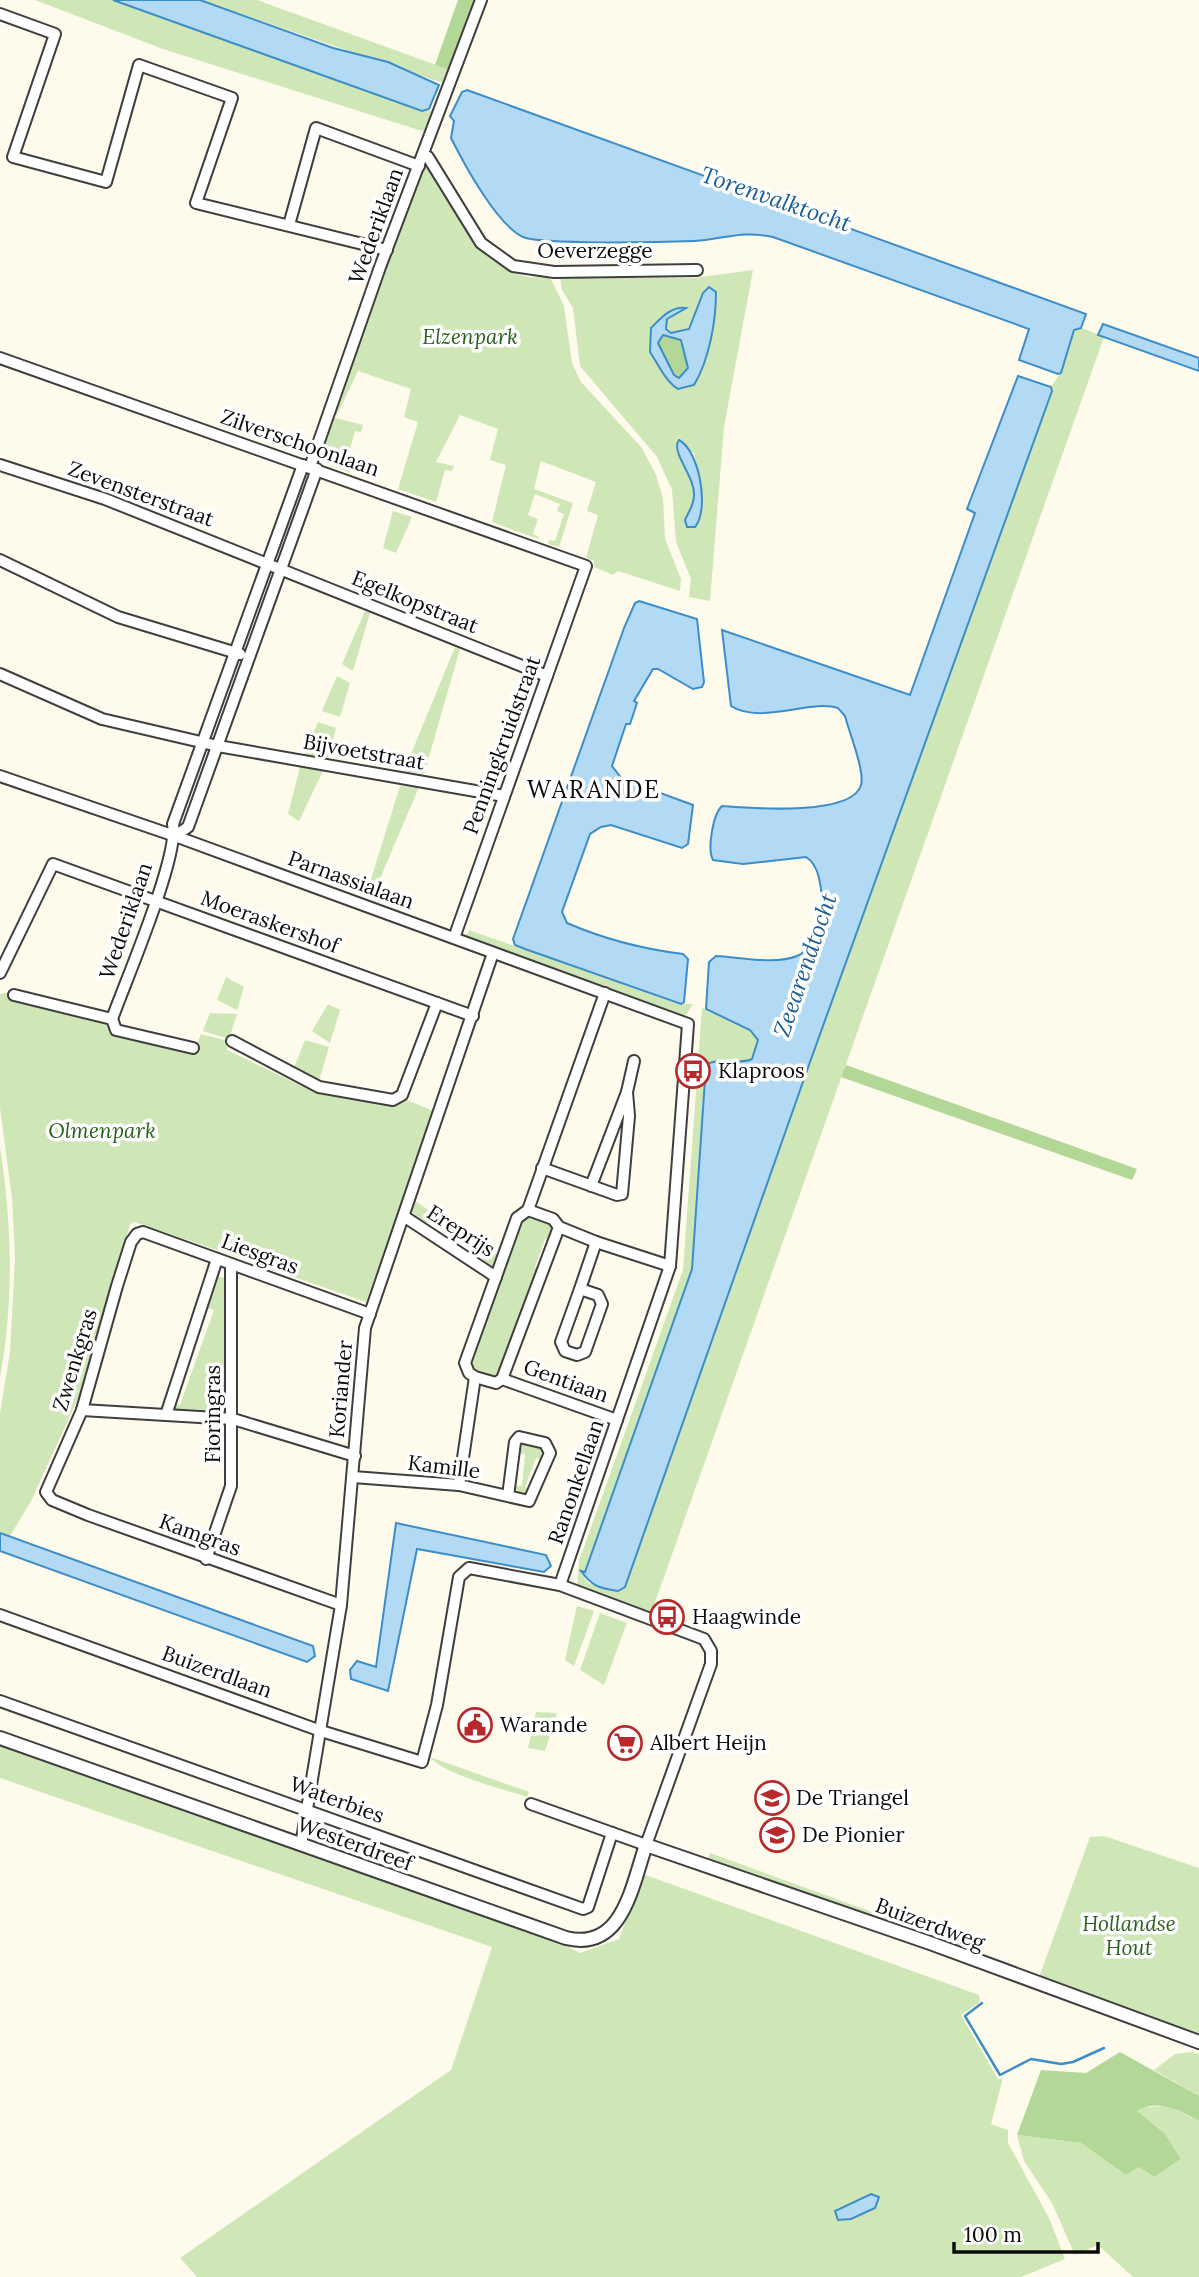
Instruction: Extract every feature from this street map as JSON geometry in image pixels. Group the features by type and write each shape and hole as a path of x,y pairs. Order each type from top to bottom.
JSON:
{"street":[{"name":"Wederiklaan","path":"175,836 188,827 218,746 281,570 310,467 387,250 481,0"},
{"path":"0,14 55,34 13,157 106,182 139,65 232,99 196,203 387,250"},
{"path":"289,225 316,128 421,161"},
{"name":"Oeverzegge","path":"421,161 428,158 481,243 513,266 554,272 697,270"},
{"name":"Zilverschoonlaan","path":"0,358 586,566"},
{"name":"Zevensterstraat","path":"0,465 105,499 268,563"},
{"name":"Wederiklaan","path":"112,1018 155,901 175,836 173,824 268,563 310,467"},
{"path":"0,560 118,617 250,657"},
{"name":"Egelkopstraat","path":"268,563 547,676"},
{"name":"Penningkruidstraat","path":"454,938 586,566"},
{"name":"Bijvoetstraat","path":"0,674 103,719 218,746 504,796"},
{"name":"Parnassialaan","path":"0,776 175,836 688,1024"},
{"name":"Moeraskershof","path":"0,973 53,864 473,1016"},
{"name":"Koriander","path":"301,1846 341,1605 365,1328 493,953"},
{"path":"559,1227 502,1379 496,1383 475,1377 469,1373 465,1363 517,1218 528,1210 605,993"},
{"path":"14,995 112,1018 116,1030 193,1048"},
{"path":"232,1041 319,1087 393,1100 402,1095 437,1003"},
{"name":"Ranonkellaan","path":"560,1585 670,1266 688,1024"},
{"path":"591,1186 627,1093 634,1061"},
{"path":"542,1168 617,1195 624,1189 627,1093"},
{"path":"528,1210 553,1219 559,1227 596,1242 670,1266"},
{"name":"Ereprijs","path":"405,1217 496,1277"},
{"name":"Liesgras","path":"137,1234 143,1232 370,1314"},
{"name":"Zwenkgras","path":"48,1496 47,1487 82,1410 117,1286 131,1242 137,1234"},
{"path":"580,1289 598,1295 602,1304 585,1352 577,1355 565,1351 561,1342 596,1242"},
{"name":"Fioringras","path":"166,1415 217,1259"},
{"name":"Fioringras","path":"206,1559 232,1486 230,1264"},
{"path":"459,1485 475,1377"},
{"name":"Gentiaan","path":"502,1379 617,1420"},
{"path":"82,1410 233,1419 355,1456"},
{"name":"Kamille","path":"353,1477 459,1485 529,1501 550,1453 545,1443 523,1435 515,1442 508,1496"},
{"name":"Kamgras","path":"48,1496 88,1515 206,1559 341,1605"},
{"name":"Buizerdlaan","path":"0,1615 321,1731 422,1762 437,1705 459,1577 468,1568 560,1585"},
{"path":"531,1804 646,1845 713,1658 700,1636 560,1585"},
{"name":"Waterbies","path":"0,1701 583,1909 588,1907 612,1833"},
{"name":"Westerdreef","path":"0,1738 301,1846 581,1941 605,1934 620,1919 646,1845"},
{"name":"Buizerdweg","path":"646,1845 1199,2042"}],"green space":[{"path":"35,0 113,0 421,110 434,111 425,132 163,49"},
{"path":"200,0 257,0 450,70 446,83 437,81"},
{"path":"458,0 476,0 450,70 435,65"},
{"name":"Elzenpark","path":"429,167 462,222 492,258 510,271 529,277 549,275 564,306 572,363 581,382 642,448 656,475 663,498 665,539 681,579 680,591 618,571 613,575 594,567 594,561 586,558 598,515 587,511 596,482 541,461 534,489 573,503 559,547 548,544 549,540 555,541 564,514 557,511 560,504 535,494 528,515 538,519 533,534 539,537 538,539 492,522 506,465 490,460 498,429 460,415 436,462 454,466 452,471 445,470 436,502 398,489 418,422 404,417 411,389 358,371 337,415 333,412 424,168"},
{"name":"Elzenpark","path":"753,270 724,427 710,601 689,597 691,579 676,542 672,490 657,457 580,366 573,308 562,290 560,277 694,278","holes":["716,303 707,357 667,379 651,328 674,309 685,308 667,319 665,325 671,333 682,333","676,448 694,453 702,501 695,527 687,515 692,505 694,488"]},
{"path":"1080,327 1104,337 653,1608 651,1613 586,1590 577,1586 579,1561 683,1270 702,1008 750,1030 758,1039 752,1059 740,1062 717,1061 706,1065 692,1269 585,1572 581,1572 588,1583 618,1591 625,1587 810,1062 1052,391 1051,387 1061,372 1074,330"},
{"path":"663,335 681,340 688,368 679,379 674,375 658,343"},
{"path":"332,417 363,425 361,432 355,431 346,464 352,466 350,473 318,459"},
{"path":"393,511 412,517 396,553 383,548"},
{"path":"365,611 370,613 353,671 342,664"},
{"path":"455,647 460,649 424,774 404,771"},
{"path":"337,676 350,683 340,717 322,711"},
{"path":"318,722 336,728 328,759 304,755"},
{"path":"300,767 323,771 299,821 288,814"},
{"path":"400,786 419,787 373,895 367,892"},
{"path":"469,930 675,1003 693,1004 685,1016 466,938"},
{"path":"226,977 244,987 237,1010 217,1000"},
{"name":"Olmenpark","path":"10,992 105,1022 109,1033 193,1053 201,1034 228,1041 227,1050 316,1093 393,1104 400,1104 404,1099 434,1111 366,1302 156,1229 134,1222 130,1225 80,1394 32,1499 6,1543 0,1541 0,1413 10,1352 15,1258 12,1198 0,1108 0,994"},
{"path":"328,1004 340,1010 330,1043 312,1031"},
{"path":"210,1013 237,1014 229,1039 203,1031"},
{"path":"305,1040 329,1047 319,1081 294,1068"},
{"path":"846,1065 1137,1169 1132,1180 841,1077"},
{"path":"0,1148 10,1263 8,1320 0,1377"},
{"path":"415,1201 498,1256 494,1266 482,1263 485,1257 430,1219 425,1225 411,1211"},
{"path":"527,1215 549,1223 552,1228 549,1239 545,1239 535,1267 538,1269 504,1355 507,1356 500,1374 494,1378 475,1373 469,1367 520,1219"},
{"path":"218,1277 227,1278 224,1355 228,1356 228,1409 222,1409 220,1413 176,1411 172,1403 180,1405 214,1310 207,1308"},
{"path":"520,1442 541,1445 545,1453 543,1460 536,1458 525,1487 532,1490 528,1497 515,1494 515,1486 522,1486 525,1454 518,1453"},
{"path":"577,1606 594,1611 574,1666 565,1660"},
{"path":"600,1613 627,1623 604,1685 580,1670"},
{"path":"536,1712 557,1713 545,1751 528,1748"},
{"path":"0,1744 557,1941 580,1953 619,1939 643,1874 979,1995 980,2002 961,2015 998,2079 1003,2078 991,2124 1008,2130 1008,2143 1049,2218 1065,2259 1021,2277 197,2277 180,2258 451,2070 492,1947 0,1778"},
{"path":"430,1757 529,1792 527,1797 475,1781 448,1770"},
{"name":"Hollandse Hout","path":"1104,1836 1199,1868 1199,2038 1038,1980 1090,1837"},
{"path":"710,1853 977,1950 974,1959 707,1862"},
{"path":"1120,2052 1199,2096 1199,2121 1169,2107 1145,2107 1137,2111 1165,2134 1181,2159 1154,2177 1139,2167 1126,2175 1081,2143 1017,2135 1041,2070 1086,2073"},
{"path":"1175,2054 1199,2054 1199,2096 1154,2070"},
{"path":"1168,2106 1199,2121 1199,2277 1133,2277 1098,2245 1075,2255 1052,2203 1024,2161 1017,2135 1081,2143 1126,2175 1139,2167 1154,2177 1181,2159 1165,2134 1137,2111 1144,2107"}],"water":[{"path":"113,0 200,0 333,48 388,62 439,85 429,109 422,111"},
{"path":"467,90 1086,314 1081,328 1074,330 1061,373 1058,374 1019,360 1029,329 773,237 742,235 694,241 606,242 534,240 523,237 492,207 451,138 454,121 450,116 462,92"},
{"path":"709,287 716,292 715,316 708,352 694,385 678,389 666,377 650,352 651,328 671,311 686,308 667,319 666,329 671,333 689,329 703,293","holes":["663,335 681,340 688,368 679,378 674,375 658,343"]},
{"path":"1103,324 1199,358 1199,371 1098,335"},
{"name":"Zeearendtocht","path":"1018,376 1051,387 1052,391 810,1062 625,1587 618,1591 600,1587 581,1571 585,1572 692,1269 706,1065 717,1061 740,1062 752,1059 758,1040 750,1030 706,1009 709,962 716,956 778,960 797,956 813,938 821,908 819,877 814,865 806,857 743,864 713,860 711,840 716,816 722,806 775,809 839,802 854,795 862,779 845,716 838,708 827,706 756,713 731,706 722,630 910,695 975,513 967,509"},
{"path":"679,440 692,455 700,481 702,507 695,527 687,527 685,520 694,495 691,480 678,451"},
{"path":"639,601 697,619 704,682 702,687 693,689 658,669 653,669 634,701 637,703 630,724 626,724 612,766 622,779 693,805 688,844 682,848 611,825 601,827 590,834 562,912 567,923 609,939 683,954 688,959 684,1002 681,1004 525,949 515,945 513,939 624,628 635,603"},
{"path":"396,1523 546,1555 551,1566 544,1572 417,1549 388,1691 351,1679 350,1670 357,1661 376,1667"},
{"path":"0,1533 313,1646 315,1656 307,1662 0,1551"},
{"path":"871,2194 879,2197 875,2208 851,2219 838,2220 835,2211"}],"waterway":[{"path":"982,2003 965,2016 1000,2075 1031,2059 1061,2064 1073,2062 1104,2048"}],"place":[{"name":"Klaproos","path":"693,1071"},
{"name":"Haagwinde","path":"667,1617"},
{"name":"Warande","path":"475,1725"},
{"name":"Albert Heijn","path":"625,1743"},
{"name":"De Triangel","path":"772,1798"},
{"name":"De Pionier","path":"777,1835"}],"district":[{"name":"WARANDE","path":"594,790"}],"water label":[{"name":"Torenvalktocht","path":"776,199"}]}
